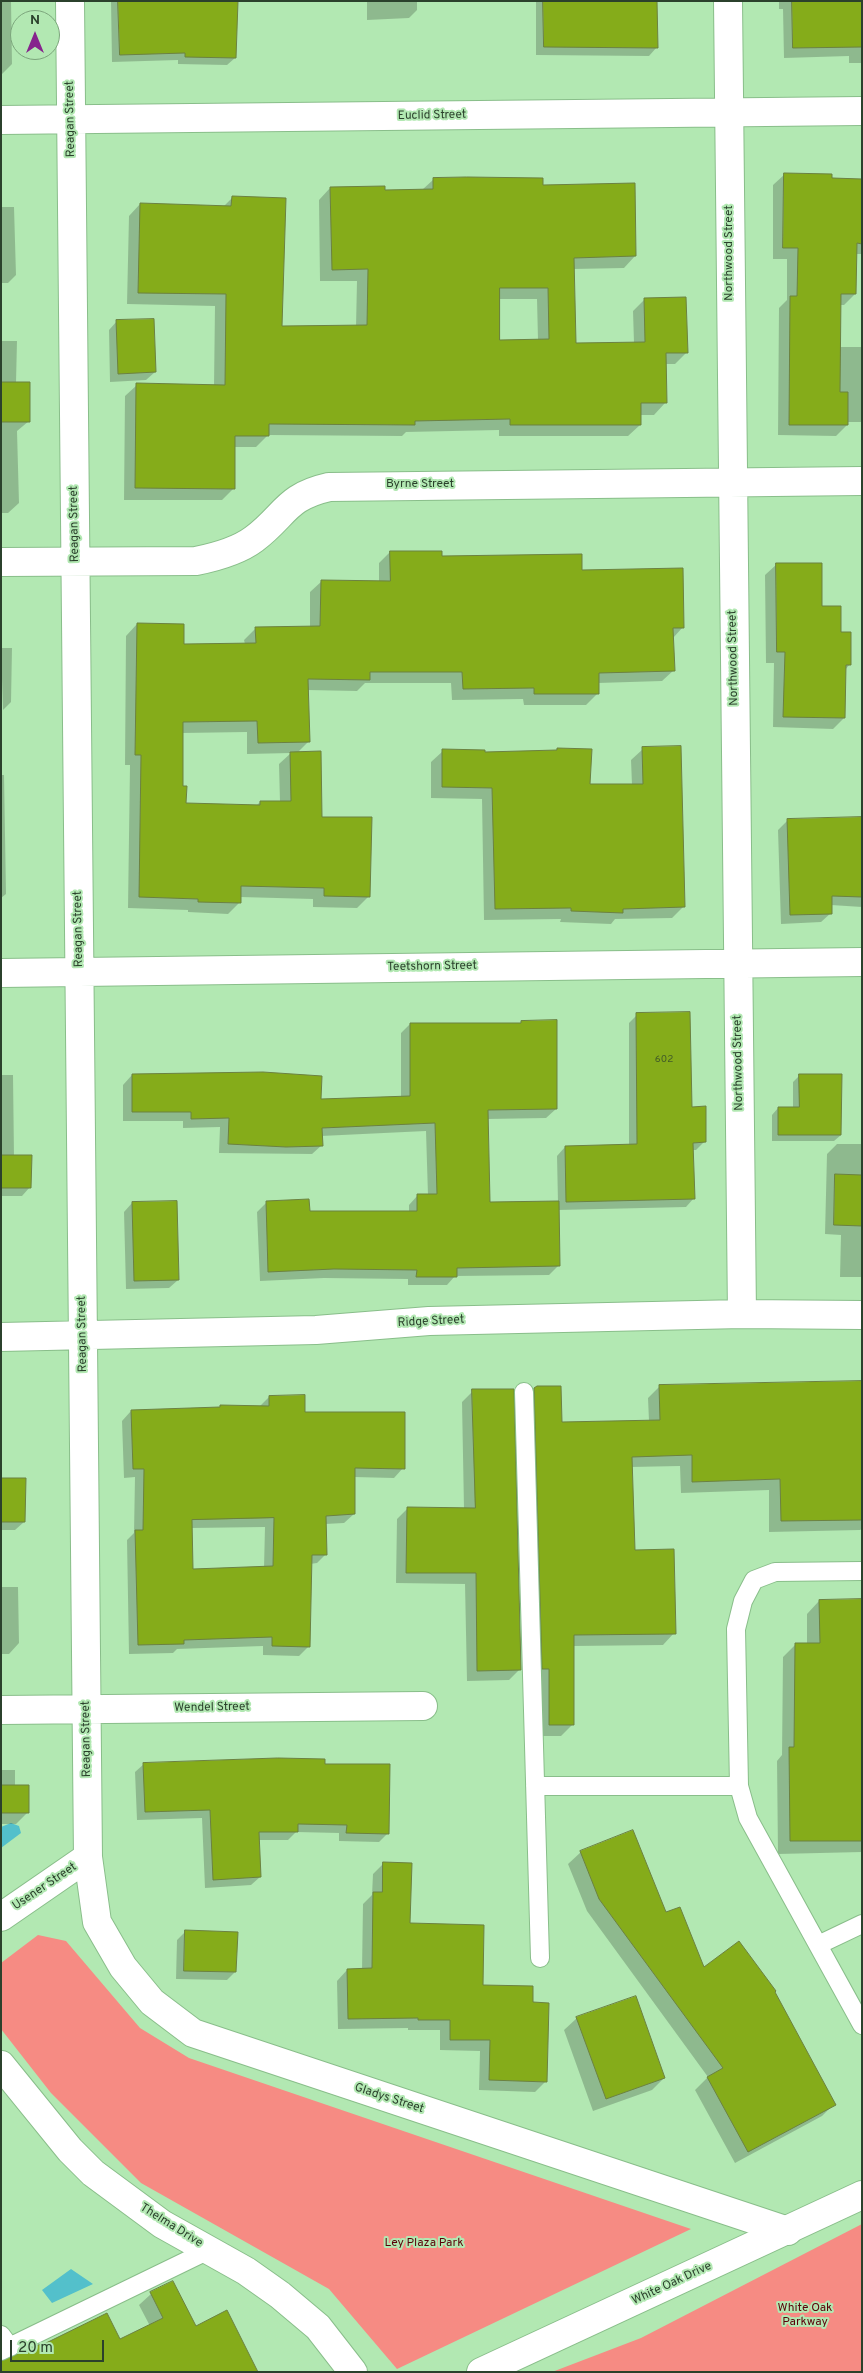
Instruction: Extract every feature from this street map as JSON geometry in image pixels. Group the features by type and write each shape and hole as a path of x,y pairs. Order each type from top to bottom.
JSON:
{"street":[{"name":"Reagan Street","path":"70,1 88,1857"},
{"name":"Northwood Street","path":"728,1 742,1314"},
{"name":"Euclid Street","path":"1,120 730,114 862,111"},
{"name":"Byrne Street","path":"1,562 196,561 217,556 252,541 294,500 311,492 329,487 862,482"},
{"name":"Teetshorn Street","path":"1,973 862,962"},
{"name":"Ridge Street","path":"1,1338 316,1330 429,1321 742,1314 862,1315"},
{"name":"Wendel Street","path":"1,1710 423,1706"},
{"name":"Usener Street","path":"1,1917 88,1857"},
{"name":"Gladys Street","path":"88,1857 97,1922 123,1967 152,2002 193,2032 788,2231"},
{"name":"Thelma Drive","path":"1,2065 70,2150 93,2173 162,2224 246,2271 280,2294 318,2327 353,2372"},
{"name":"White Oak Drive","path":"481,2372 862,2195"}],"lane":[{"path":"524,1392 540,1958"},
{"path":"862,1571 775,1572 754,1580 744,1601 736,1629 739,1786 748,1818 862,2025"},
{"path":"535,1786 739,1786"},
{"path":"818,1945 862,1924"},
{"path":"4,2344 209,2250"}],"green space":[{"name":"Ley Plaza Park","path":"38,1935 66,1941 140,2028 189,2058 691,2229 397,2369 329,2289 141,2183 51,2093 1,2029 1,1963"},
{"name":"White Oak Parkway","path":"862,2224 862,2372 552,2372 641,2338"}],"water":[{"path":"11,1823 19,1826 21,1833 1,1848 1,1827"},
{"path":"71,2269 93,2284 52,2303 42,2290"}],"building":[{"path":"118,1 238,1 236,58 185,57 185,53 120,55"},
{"path":"543,1 657,1 658,48 544,47"},
{"path":"792,1 862,1 862,47 793,48"},
{"path":"784,173 832,174 832,178 862,179 862,244 857,243 856,294 841,294 840,392 848,392 848,425 789,425 790,296 797,296 798,248 783,248"},
{"path":"433,178 543,178 543,185 635,183 636,256 574,258 576,343 645,342 644,298 686,297 688,353 666,353 667,403 641,403 641,425 510,425 510,419 415,421 415,425 269,424 269,436 235,436 235,489 135,488 136,383 225,385 226,294 138,293 140,203 231,206 232,196 286,198 282,326 367,325 368,269 332,270 330,187 385,186 385,190 433,189","holes":["500,288 548,288 549,339 500,340"]},
{"path":"154,319 156,372 118,374 116,320"},
{"path":"1,382 30,382 30,422 1,422"},
{"path":"390,551 442,551 442,556 582,554 582,570 683,568 684,628 673,628 675,671 599,673 599,694 534,694 534,688 463,689 462,672 370,672 370,680 308,679 310,742 258,743 257,721 183,722 183,786 187,786 186,803 260,805 260,801 291,801 290,752 321,751 322,817 372,817 370,897 324,896 324,888 241,886 241,903 198,902 198,899 139,897 141,755 135,755 137,623 184,624 184,644 256,643 255,627 320,626 321,580 390,581"},
{"path":"776,563 822,563 822,606 841,606 841,632 851,632 851,665 846,665 845,718 783,717 785,652 777,652"},
{"path":"681,746 685,907 623,909 623,913 571,911 571,908 495,909 492,788 442,787 442,749 485,750 485,752 557,750 557,748 592,749 590,784 643,784 642,747"},
{"path":"862,817 862,897 832,896 832,914 790,915 787,819"},
{"path":"690,1012 692,1107 706,1106 706,1142 693,1143 695,1199 566,1202 565,1146 637,1144 636,1013"},
{"path":"557,1020 557,1109 488,1110 490,1202 559,1201 560,1266 457,1268 457,1277 416,1277 417,1270 334,1269 268,1272 266,1201 309,1199 310,1211 417,1211 417,1194 437,1194 435,1123 322,1128 323,1146 286,1147 228,1144 229,1118 191,1119 191,1112 132,1112 132,1074 263,1072 322,1076 321,1099 410,1096 410,1023 521,1023 521,1021"},
{"path":"799,1074 842,1074 841,1135 778,1135 778,1107 799,1107"},
{"path":"1,1155 32,1155 31,1188 1,1188"},
{"path":"835,1174 862,1175 862,1226 834,1225"},
{"path":"177,1201 179,1280 134,1281 132,1202"},
{"path":"862,1381 862,1520 781,1521 780,1479 692,1482 692,1455 632,1457 635,1550 674,1549 676,1634 574,1635 574,1725 549,1725 549,1669 542,1669 534,1388 537,1386 561,1386 562,1422 660,1420 659,1385"},
{"path":"472,1389 514,1389 521,1670 477,1671 476,1573 406,1573 407,1507 475,1508"},
{"path":"305,1395 305,1412 405,1412 405,1469 355,1468 355,1514 326,1516 327,1555 312,1555 310,1647 272,1646 272,1637 184,1640 184,1644 138,1645 135,1530 143,1530 144,1469 133,1469 131,1410 220,1407 220,1405 269,1406 269,1396","holes":["274,1518 273,1566 193,1569 192,1520"]},
{"path":"1,1478 26,1478 25,1522 1,1522"},
{"path":"862,1599 862,1841 790,1841 789,1747 794,1747 795,1643 820,1643 819,1600"},
{"path":"278,1758 325,1759 325,1764 390,1764 389,1834 346,1833 347,1825 298,1824 298,1832 259,1832 261,1877 213,1880 210,1810 145,1812 143,1763"},
{"path":"1,1785 29,1785 29,1813 1,1813"},
{"path":"633,1830 666,1912 680,1907 704,1967 739,1941 776,1991 836,2105 748,2152 707,2077 723,2068 599,1899 580,1851"},
{"path":"383,1862 412,1863 410,1923 484,1925 483,1985 533,1986 533,2002 549,2003 547,2082 489,2080 490,2040 450,2040 450,2020 418,2020 418,2018 348,2019 347,1969 372,1968 373,1892 382,1892"},
{"path":"185,1930 238,1932 236,1972 184,1971"},
{"path":"636,1996 665,2078 606,2099 576,2017"},
{"path":"173,2281 196,2326 227,2310 258,2372 1,2372 1,2361 44,2344 107,2313 120,2339 163,2318 150,2292"}]}
